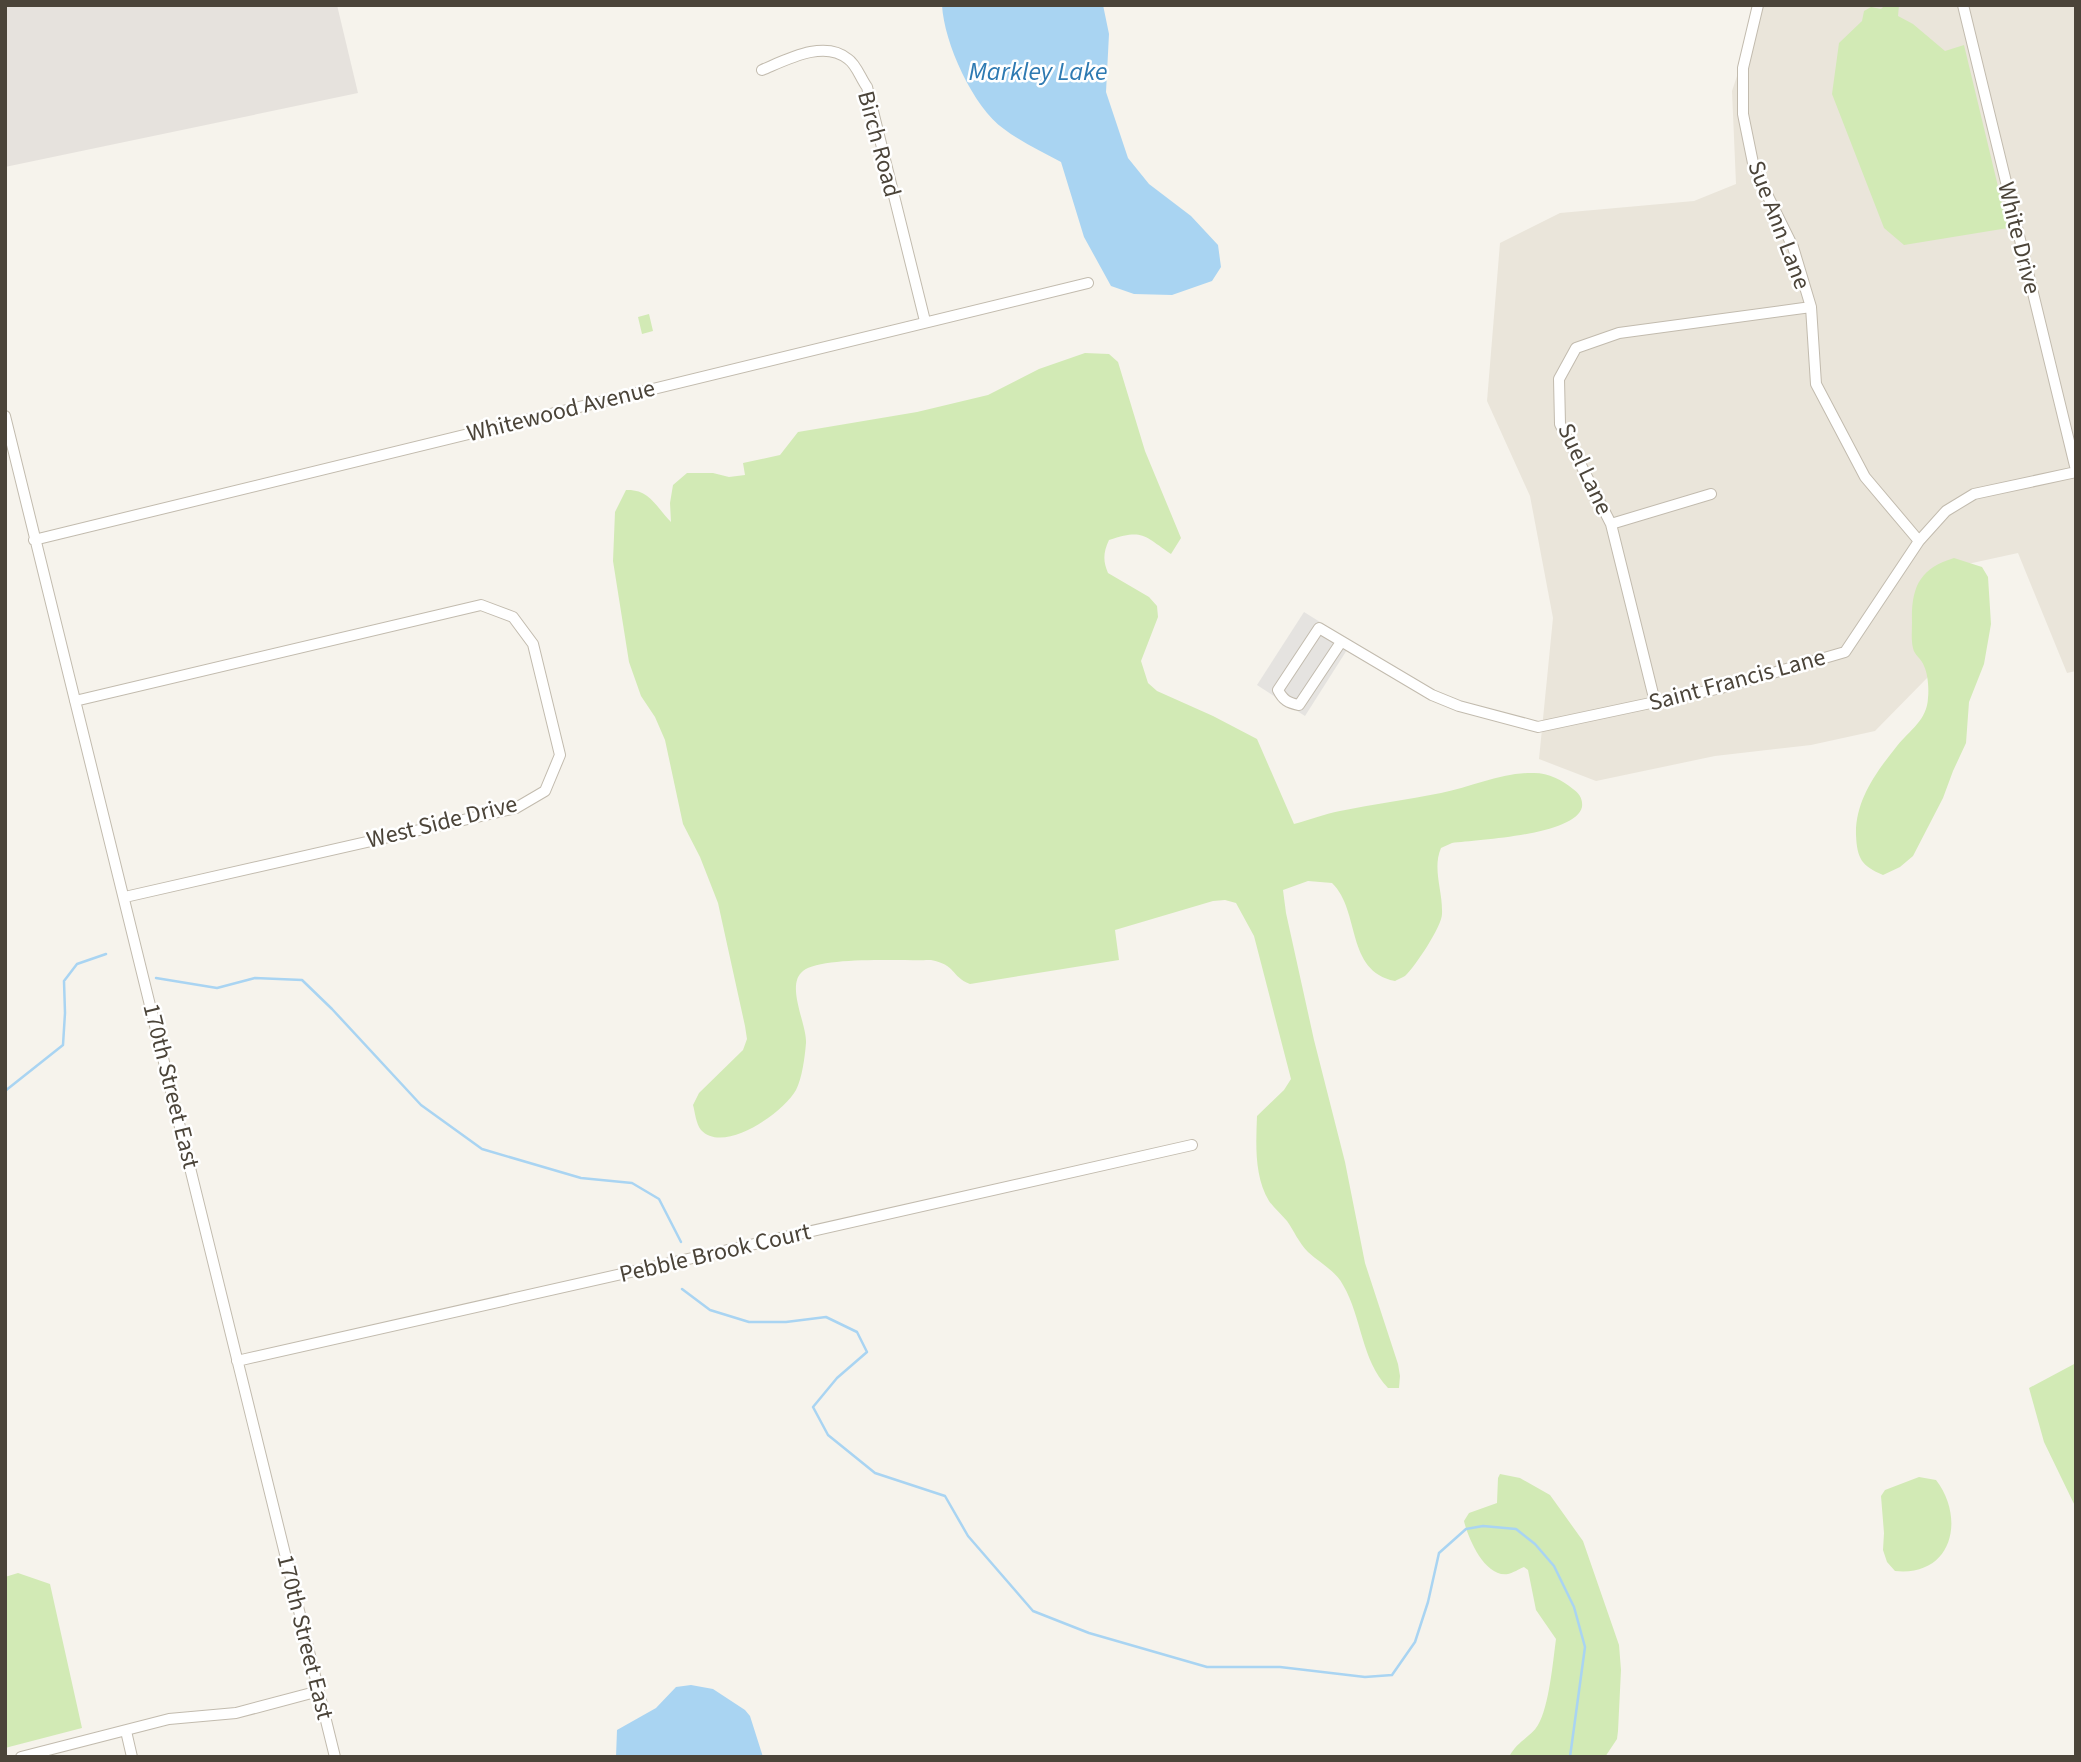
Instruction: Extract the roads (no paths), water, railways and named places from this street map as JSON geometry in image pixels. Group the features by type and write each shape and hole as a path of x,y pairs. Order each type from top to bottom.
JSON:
{"street":[{"name":"Sue Ann Lane","path":"1758,5 1743,68 1743,114 1754,168 1793,247 1811,307 1816,384 1865,477 1919,541"},
{"name":"White Drive","path":"1963,5 2076,471"},
{"name":"Birch Road","path":"762,70 797,55 827,50 849,59 867,87 925,321"},
{"name":"Whitewood Avenue","path":"34,540 1088,283"},
{"name":"Suel Lane","path":"1656,702 1611,524 1560,424 1559,379 1576,348 1619,333 1811,307"},
{"name":"170th Street East","path":"5,416 335,1757"},
{"name":"Saint Francis Lane","path":"1341,642 1299,705 1291,704 1282,697 1278,690 1319,628 1433,695 1459,706 1538,727 1721,688 1845,652 1919,541 1946,512 1974,494 2076,471"},
{"path":"1611,524 1711,494"},
{"name":"West Side Drive","path":"75,701 481,606 513,617 533,644 560,755 545,791 516,807 125,897"},
{"name":"Pebble Brook Court","path":"237,1361 1192,1145"},
{"path":"22,1757 169,1719 236,1713 319,1690"},
{"path":"125,1731 132,1757"}],"water":[{"name":"Markley Lake","path":"942,5 1103,5 1109,34 1106,92 1128,158 1149,184 1191,216 1218,245 1221,267 1212,281 1172,295 1134,294 1111,286 1084,237 1061,162 1011,134 982,106 954,55"},
{"path":"691,1685 713,1689 745,1710 750,1716 763,1757 616,1757 617,1730 656,1708 676,1687"}],"waterway":[{"path":"5,1091 63,1045 64,981 77,964 106,954"},
{"path":"156,978 217,988 255,978 302,980 421,1105 482,1149 581,1178 632,1183 659,1199 681,1242"},
{"path":"682,1289 710,1310 749,1322 786,1322 826,1317 857,1332 867,1352 837,1378 813,1407 828,1435 875,1473 945,1496 968,1536 1033,1611 1089,1633 1207,1667 1280,1667 1365,1677 1392,1675 1415,1642 1428,1602 1439,1553 1466,1529 1483,1526 1516,1529 1535,1544 1554,1566 1574,1607 1585,1647 1570,1757"}]}
